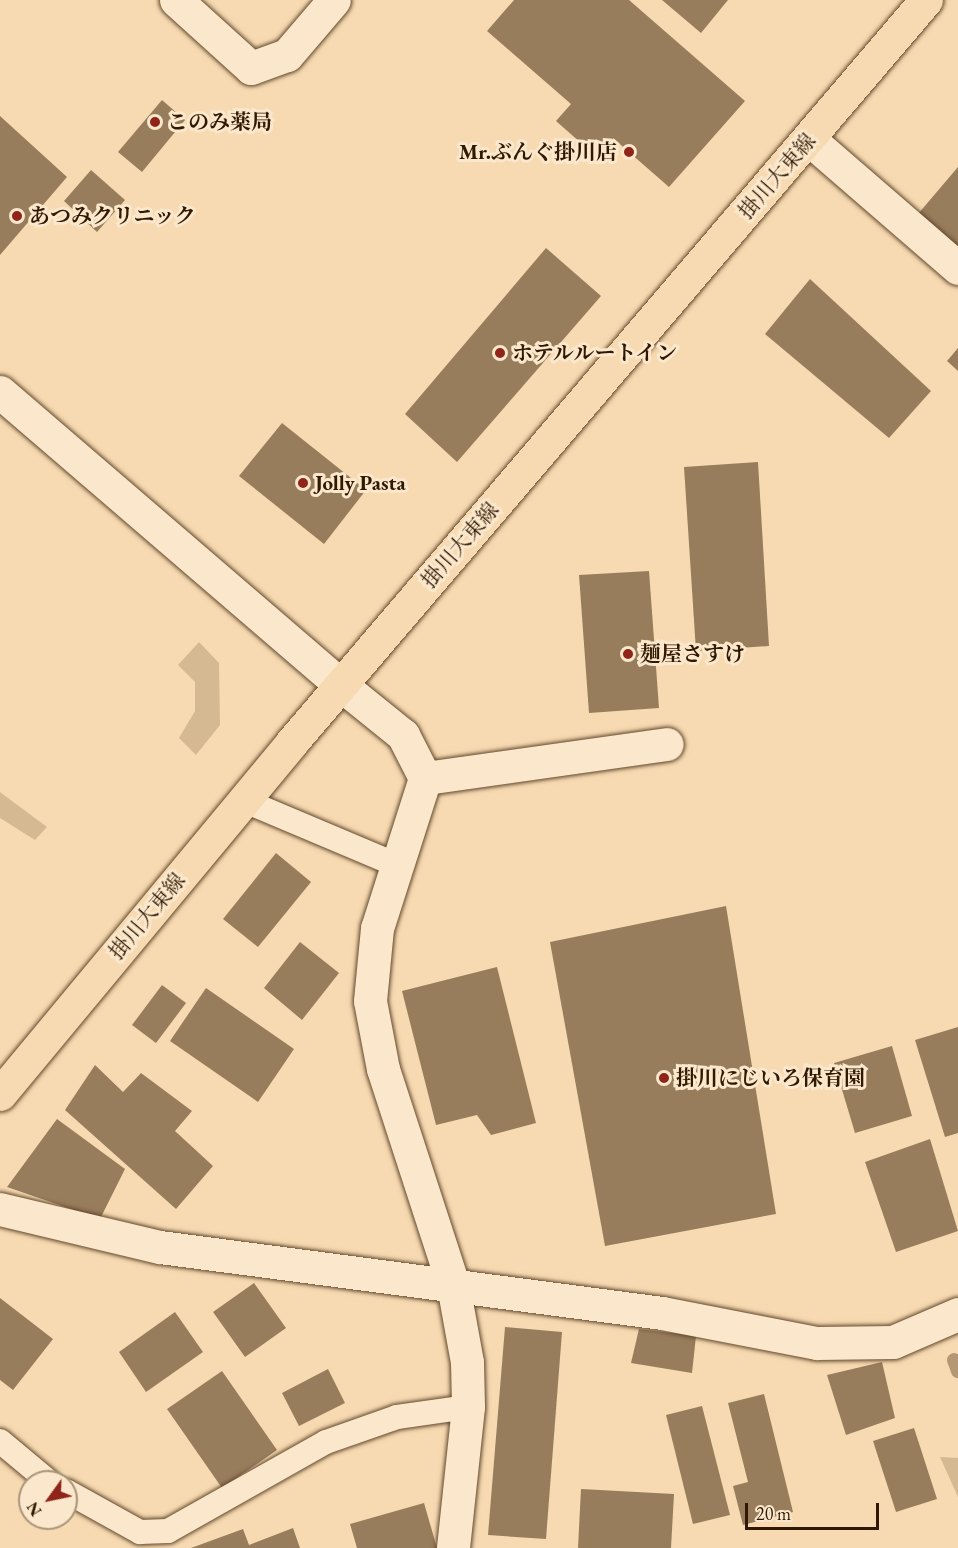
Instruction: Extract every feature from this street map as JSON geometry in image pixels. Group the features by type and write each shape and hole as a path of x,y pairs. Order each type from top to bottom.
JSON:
{"main road":[{"name":"掛川大東線","path":"0,1094 243,800 926,0"}],"street":[{"path":"176,0 251,68 287,56 334,0"},
{"path":"809,139 958,268"},
{"path":"0,392 341,685 403,735 425,778 377,928 370,1001 383,1069 453,1285 468,1407 453,1548"},
{"path":"425,778 667,744"},
{"path":"0,1209 160,1247 662,1313 817,1343 893,1342 958,1314"}],"lane":[{"path":"243,800 397,865"},
{"path":"78,1498 140,1532 168,1531 326,1442 397,1417 468,1407"},
{"path":"0,1441 35,1470"}],"shaded area":[{"path":"199,642 219,663 220,725 196,755 179,738 195,711 195,682 178,665"},
{"path":"0,792 47,827 35,840 0,818"},
{"path":"940,1457 958,1458 958,1497"}],"building":[{"path":"514,0 629,0 745,101 669,187 614,139 598,158 556,121 571,104 487,31"},
{"path":"662,0 728,0 701,33"},
{"path":"162,100 185,120 142,172 118,152"},
{"name":"あつみクリニック","path":"0,116 67,177 0,255"},
{"path":"958,167 958,247 918,214"},
{"path":"91,170 125,200 97,232 64,201"},
{"path":"546,248 601,296 457,462 405,414"},
{"path":"810,279 931,391 889,438 765,334"},
{"path":"958,348 958,371 947,361"},
{"name":"Jolly Pasta","path":"282,423 366,490 324,544 239,476"},
{"path":"758,462 769,646 696,651 684,467"},
{"path":"649,571 659,708 589,713 579,575"},
{"path":"276,853 311,882 258,947 223,919"},
{"name":"掛川にじいろ保育園","path":"726,906 776,1214 605,1246 550,942"},
{"path":"300,942 339,973 302,1020 264,988"},
{"path":"497,967 536,1123 491,1135 477,1115 436,1125 402,991"},
{"path":"162,985 186,1003 156,1043 132,1025"},
{"path":"206,988 294,1049 258,1102 170,1041"},
{"path":"958,1027 958,1133 945,1137 915,1040"},
{"path":"892,1046 912,1116 855,1133 834,1063"},
{"path":"95,1065 123,1092 141,1073 192,1111 175,1131 213,1166 176,1209 65,1110"},
{"path":"57,1119 125,1169 100,1219 7,1187"},
{"path":"930,1139 958,1231 896,1252 865,1162"},
{"path":"254,1283 286,1328 245,1357 213,1312"},
{"path":"0,1298 53,1339 13,1390 0,1380"},
{"path":"175,1312 203,1352 146,1392 119,1352"},
{"path":"505,1327 562,1332 546,1539 488,1535"},
{"path":"639,1329 696,1336 692,1373 631,1363"},
{"path":"882,1362 895,1418 846,1435 827,1375"},
{"path":"328,1369 345,1403 299,1426 282,1393"},
{"path":"222,1371 277,1450 222,1488 167,1409"},
{"path":"764,1394 793,1512 743,1525 733,1486 748,1482 728,1403"},
{"path":"702,1406 730,1515 693,1524 666,1415"},
{"path":"914,1428 937,1499 896,1512 873,1441"},
{"path":"581,1489 674,1494 671,1548 578,1548"},
{"path":"424,1503 437,1548 357,1548 350,1524"},
{"path":"293,1528 300,1548 191,1548 243,1529 249,1545"}],"waterway":[{"path":"954,1360 958,1371"}],"place":[{"name":"このみ薬局","path":"155,122"},
{"name":"Mr.ぶんぐ掛川店","path":"629,152"},
{"name":"あつみクリニック","path":"17,216"},
{"name":"ホテルルートイン","path":"500,353"},
{"name":"Jolly Pasta","path":"303,483"},
{"name":"麺屋さすけ","path":"628,654"},
{"name":"掛川にじいろ保育園","path":"664,1078"}]}
